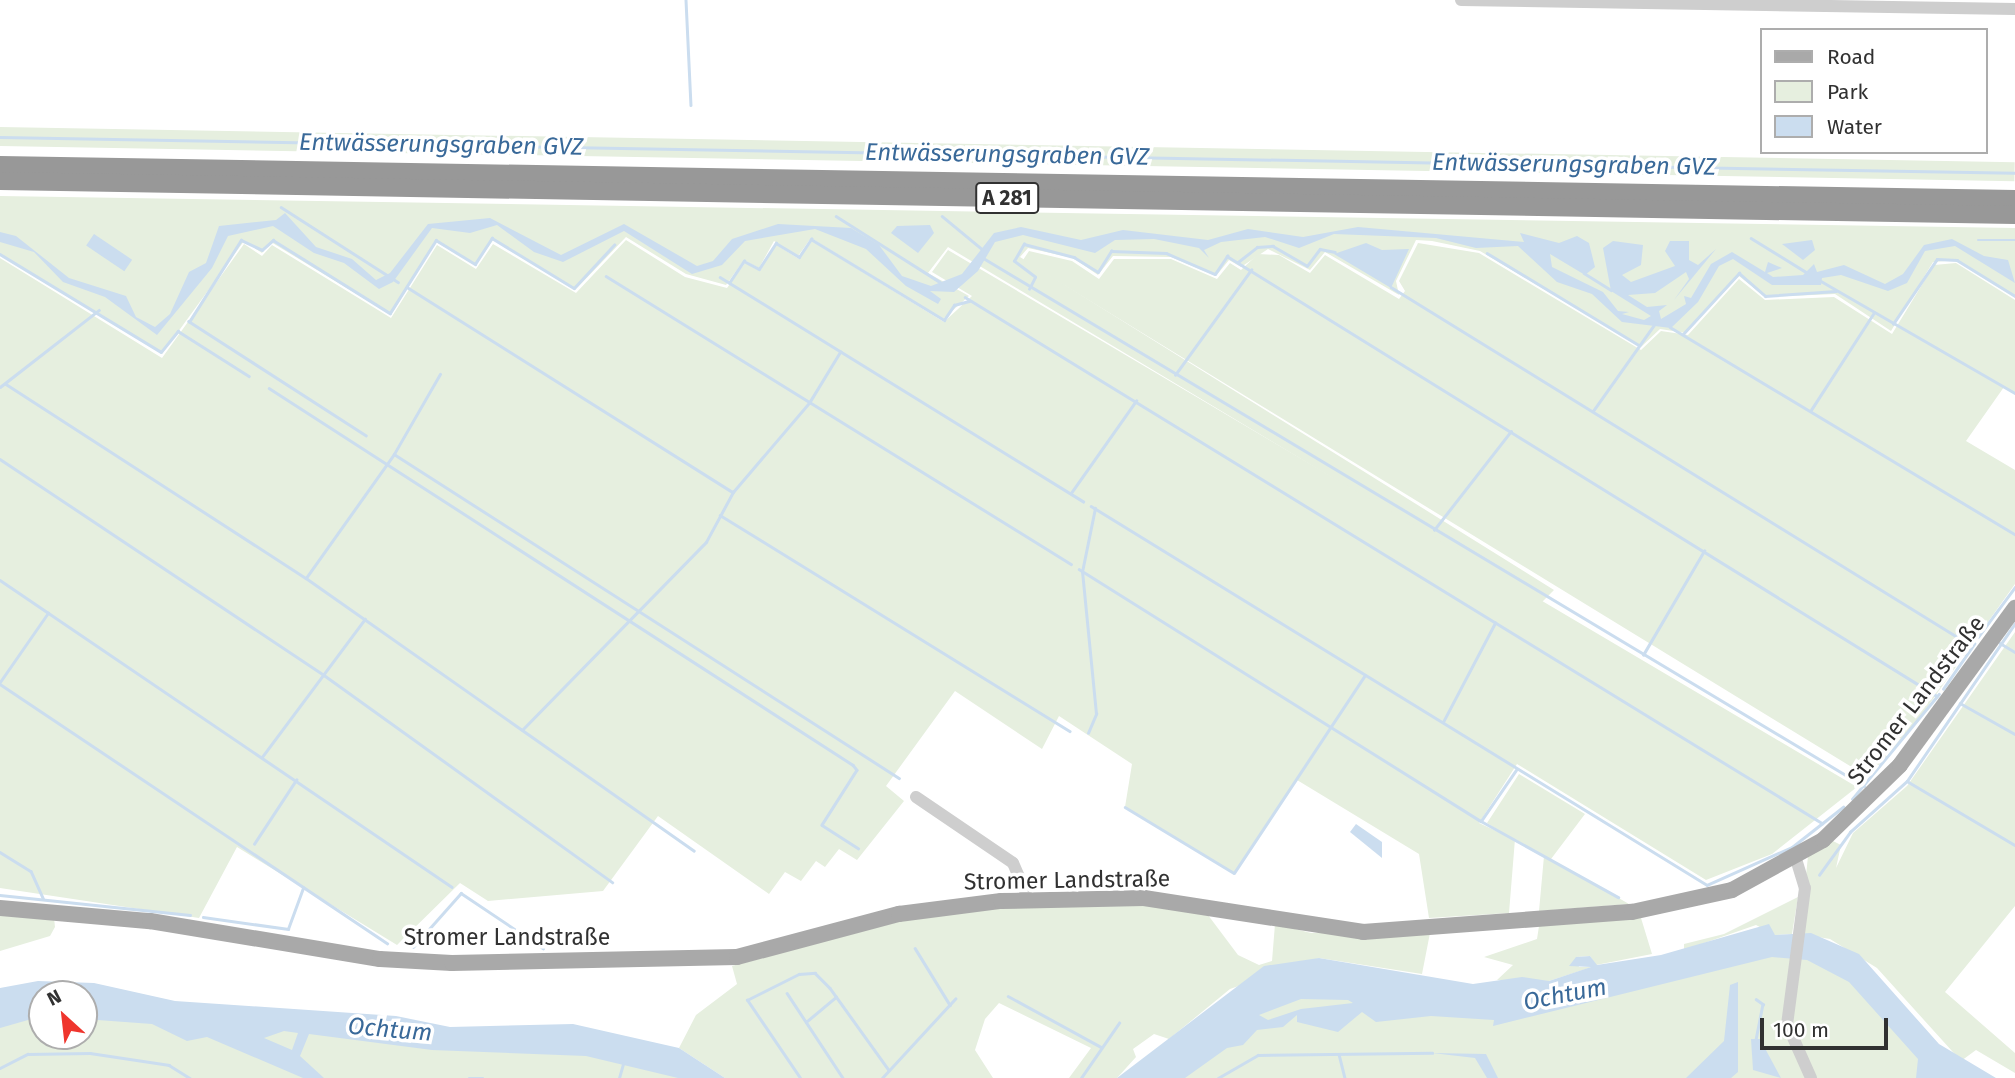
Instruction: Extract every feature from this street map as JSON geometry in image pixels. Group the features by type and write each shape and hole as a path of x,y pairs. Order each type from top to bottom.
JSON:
{"highway":[{"name":"A 281","path":"0,165 2015,199"},
{"name":"A 281","path":"0,181 2015,215"}],"main road":[{"name":"Stromer Landstraße","path":"0,908 150,921 380,959 452,963 737,957 923,909 1029,900 1144,898 1312,927 1395,931 1666,907 1732,890 1796,859 1849,818 1900,765 2015,608"}],"street":[{"path":"1461,0 2015,9"},
{"path":"916,797 1013,863 1029,900"},
{"path":"1796,859 1805,874 1791,963 1787,1024 1811,1078"}],"green space":[{"path":"0,127 2015,162 2014,181 0,146"},
{"path":"0,196 2015,228 2015,297 1957,260 1933,262 1891,331 1835,294 1765,297 1739,276 1686,333 1660,329 1641,347 1480,251 1432,241 1416,240 1396,281 1399,295 1325,252 1310,270 1268,249 1241,267 1229,260 1216,276 1171,257 1113,256 1098,275 1073,258 1028,248 1020,257 1554,590 1541,603 948,247 928,273 969,296 943,319 811,238 798,256 774,241 759,268 744,260 726,285 686,274 626,237 575,290 493,240 476,265 436,242 391,315 271,242 262,253 244,241 162,354 0,255"},
{"path":"626,240 685,277 727,288 745,263 760,271 775,244 799,259 812,241 944,322 972,296 932,272 948,250 1857,787 1772,854 1706,880 1517,764 1479,823 1511,838 1487,823 1519,774 1585,814 1551,859 1629,904 1539,911 1544,856 1515,839 1509,913 1429,918 1419,854 1297,780 1234,873 1125,807 1132,764 1059,716 1042,749 955,691 886,786 904,801 857,860 839,849 825,867 816,861 801,881 785,872 769,894 658,816 603,891 488,901 460,883 397,945 237,847 199,918 0,888 0,258 162,358 244,244 262,256 272,245 391,318 437,245 476,269 493,244 576,293"},
{"path":"1418,243 1479,253 1641,350 1661,331 1688,335 1739,279 1765,300 1834,297 1892,334 1934,265 1956,263 2015,300 2015,393 2004,387 1966,441 2015,470 2015,584 1918,720 1868,777 1023,260 1029,251 1072,261 1099,279 1114,259 1171,259 1217,279 1230,263 1241,270 1258,254 1279,255 1310,273 1325,255 1399,299 1405,291 1399,281"},
{"path":"2015,632 2015,906 1945,992 2015,1053 2015,1073 1976,1050 1961,1061 1877,968 1830,939 1800,934 1808,856 1831,840 1841,845 1836,868 1853,833 1907,786"},
{"path":"1798,897 1792,934 1775,935 1756,925 1684,950 1684,944 1724,934"},
{"path":"1145,904 1205,911 1238,955 1259,965 1272,961 1275,924 1311,933 1430,933 1422,974 1319,958 1230,989 1169,1039 1154,1034 1133,1049 1136,1057 1117,1078 1069,1078 1091,1048 999,1003 985,1019 975,1050 993,1078 725,1078 679,1048 696,1015 737,984 732,966 946,909"},
{"path":"0,912 54,918 55,927 50,936 0,951"},
{"path":"1641,918 1652,954 1596,965 1590,956 1576,957 1579,967 1592,967 1549,981 1497,980 1513,965 1484,957 1537,939 1539,926"},
{"path":"1812,938 1977,1078 1137,1078 1264,987 1522,994"},
{"path":"28,994 28,1050 98,1050 98,994 176,1009 575,1037 710,1078 0,1078 0,1003"}],"water":[{"path":"285,213 316,247 352,259 376,280 390,273 428,224 490,218 561,255 624,224 697,266 713,261 732,239 778,224 851,228 879,245 902,276 931,286 962,274 994,233 1021,227 1081,240 1123,230 1208,240 1248,229 1303,237 1358,227 1524,242 1520,233 1559,243 1577,236 1589,243 1595,267 1585,275 1550,254 1552,267 1603,292 1618,311 1629,312 1622,314 1644,320 1651,316 1611,291 1603,248 1613,241 1643,245 1641,265 1622,275 1631,282 1675,266 1665,251 1670,241 1689,241 1689,260 1698,265 1716,249 1674,300 1689,279 1686,272 1655,293 1628,295 1647,307 1667,305 1659,311 1661,319 1686,304 1684,296 1691,298 1711,264 1732,252 1765,272 1768,262 1782,268 1767,273 1773,277 1803,275 1814,264 1817,272 1844,265 1885,284 1903,274 1924,245 1952,239 1984,256 2008,260 2015,283 1955,246 1925,251 1907,283 1888,291 1841,275 1822,278 1821,285 1772,285 1733,259 1719,266 1698,302 1671,328 1622,322 1592,294 1557,282 1518,246 1476,248 1436,238 1334,234 1299,248 1265,237 1221,242 1204,250 1209,258 1199,248 1154,239 1115,240 1095,253 1023,235 995,242 978,271 954,292 930,291 941,299 938,304 906,286 866,249 815,229 745,241 722,265 692,274 624,231 563,262 534,252 497,225 470,233 432,228 393,282 379,289 344,263 314,253 273,226 228,236 212,268 157,335 105,297 63,282 34,252 0,242 0,232 16,236 69,278 126,296 136,317 155,327 170,314 189,272 206,263 219,226 276,220"},
{"path":"930,225 934,233 918,253 891,233 897,226"},
{"path":"94,234 132,260 124,271 86,246"},
{"path":"1812,240 1815,250 1803,260 1782,244"},
{"path":"1366,243 1382,250 1409,249 1391,288 1334,254"},
{"path":"1356,824 1382,842 1382,858 1350,832"},
{"name":"Ochtum","path":"1769,924 1775,935 1811,933 1859,954 1939,1044 1996,1078 1916,1078 1918,1059 1849,982 1807,960 1772,957 1493,1026 1494,1020 1431,1016 1376,1022 1362,1012 1338,1032 1297,1022 1297,1015 1283,1027 1257,1030 1243,1045 1227,1048 1185,1078 1117,1078 1264,966 1319,958 1473,984 1522,977 1549,981 1591,967 1569,966 1576,957 1590,956 1597,965 1661,955","holes":["1301,999 1348,1000 1353,1003 1301,1009 1268,1020 1259,1015"]},
{"path":"1738,982 1738,1072 1731,1078 1686,1078 1724,1041 1730,985"},
{"path":"28,983 28,1020 0,1028 0,988"},
{"name":"Ochtum","path":"98,984 175,1001 396,1016 450,1027 573,1024 679,1048 725,1078 678,1078 586,1056 432,1050 309,1034 300,1056 324,1078 303,1078 207,1037 187,1041 152,1024 98,1020","holes":["284,1031 298,1033 292,1050 264,1038"]},
{"path":"1751,1039 1760,1039 1781,1078 1753,1070"},
{"path":"1432,1053 1486,1054 1498,1078 1487,1078 1475,1058"}],"waterway":[{"path":"686,0 691,105"},
{"name":"Entwässerungsgraben GVZ","path":"0,137 2015,173"},
{"path":"281,207 398,282"},
{"path":"836,216 940,282"},
{"path":"942,216 982,249"},
{"path":"366,436 189,322 241,240 262,250 273,240 390,313 436,240 475,264 492,238 574,288 614,245"},
{"path":"1751,238 1806,272"},
{"path":"729,283 744,261 759,269 776,243 799,257 811,239 944,320 954,305 969,301"},
{"path":"1978,240 2015,240"},
{"path":"1029,289 1035,277 1014,261 1024,244 1074,257 1098,272 1111,251 1166,253 1215,274 1227,256 1937,696"},
{"path":"1238,262 1257,247 1273,246 1307,266 1320,249 1335,252"},
{"path":"1487,253 1639,345"},
{"path":"0,254 161,352 178,331 249,376"},
{"path":"985,259 1864,786"},
{"path":"1893,324 1937,259 1957,260 2015,296"},
{"path":"1175,375 1251,270"},
{"path":"1584,273 1611,290"},
{"path":"1683,334 1739,273 1765,296 1836,291"},
{"path":"606,276 1071,564"},
{"path":"720,277 1083,501"},
{"path":"1821,281 2015,393"},
{"path":"407,287 733,492"},
{"path":"1391,287 1972,646"},
{"path":"965,297 1822,823"},
{"path":"0,387 99,310"},
{"path":"1811,410 1873,314"},
{"path":"1593,411 1654,325"},
{"path":"1670,327 2015,534"},
{"path":"522,730 706,542 733,492 809,403 840,352"},
{"path":"306,578 394,454 440,374"},
{"path":"6,384 306,578 694,851"},
{"path":"269,388 853,765 857,770 822,825 858,848"},
{"path":"1071,493 1136,401"},
{"path":"1434,530 1511,431"},
{"path":"394,454 899,778"},
{"path":"0,459 324,675 612,882"},
{"path":"1091,506 1707,885 1792,847 1843,807"},
{"path":"1088,733 1096,714 1082,572 1095,508"},
{"path":"720,515 1070,731"},
{"path":"1643,655 1704,551"},
{"path":"1079,569 1481,821 1618,897"},
{"path":"0,580 452,887"},
{"path":"1978,637 2015,587"},
{"path":"0,682 48,613"},
{"path":"262,757 365,619"},
{"path":"1443,722 1495,623"},
{"path":"1819,875 1850,832 1907,781 2015,623"},
{"path":"2000,643 2015,652"},
{"path":"1943,689 1974,644"},
{"path":"1125,807 1234,873 1365,675"},
{"path":"0,684 387,943"},
{"path":"1852,799 1939,694"},
{"path":"1960,703 2015,734"},
{"path":"1481,821 1516,770"},
{"path":"254,844 296,780"},
{"path":"1907,781 2015,845"},
{"path":"0,852 31,871 43,898"},
{"path":"203,917 288,929 303,888"},
{"path":"413,947 461,893 543,948"},
{"path":"0,895 190,915"},
{"path":"915,948 950,1005"},
{"path":"800,1078 747,1000 799,974 815,973 830,988 889,1070"},
{"path":"787,993 843,1078"},
{"path":"1008,996 1101,1047"},
{"path":"806,1022 836,997"},
{"path":"882,1078 955,999"},
{"path":"1756,999 1763,1004 1756,1040"},
{"path":"1081,1078 1119,1023"},
{"path":"0,1068 28,1054 90,1053 169,1065 190,1078"},
{"path":"1218,1078 1258,1055 1432,1053"},
{"path":"1339,1054 1345,1078"},
{"path":"619,1078 623,1064"},
{"path":"469,1078 483,1078"}]}
